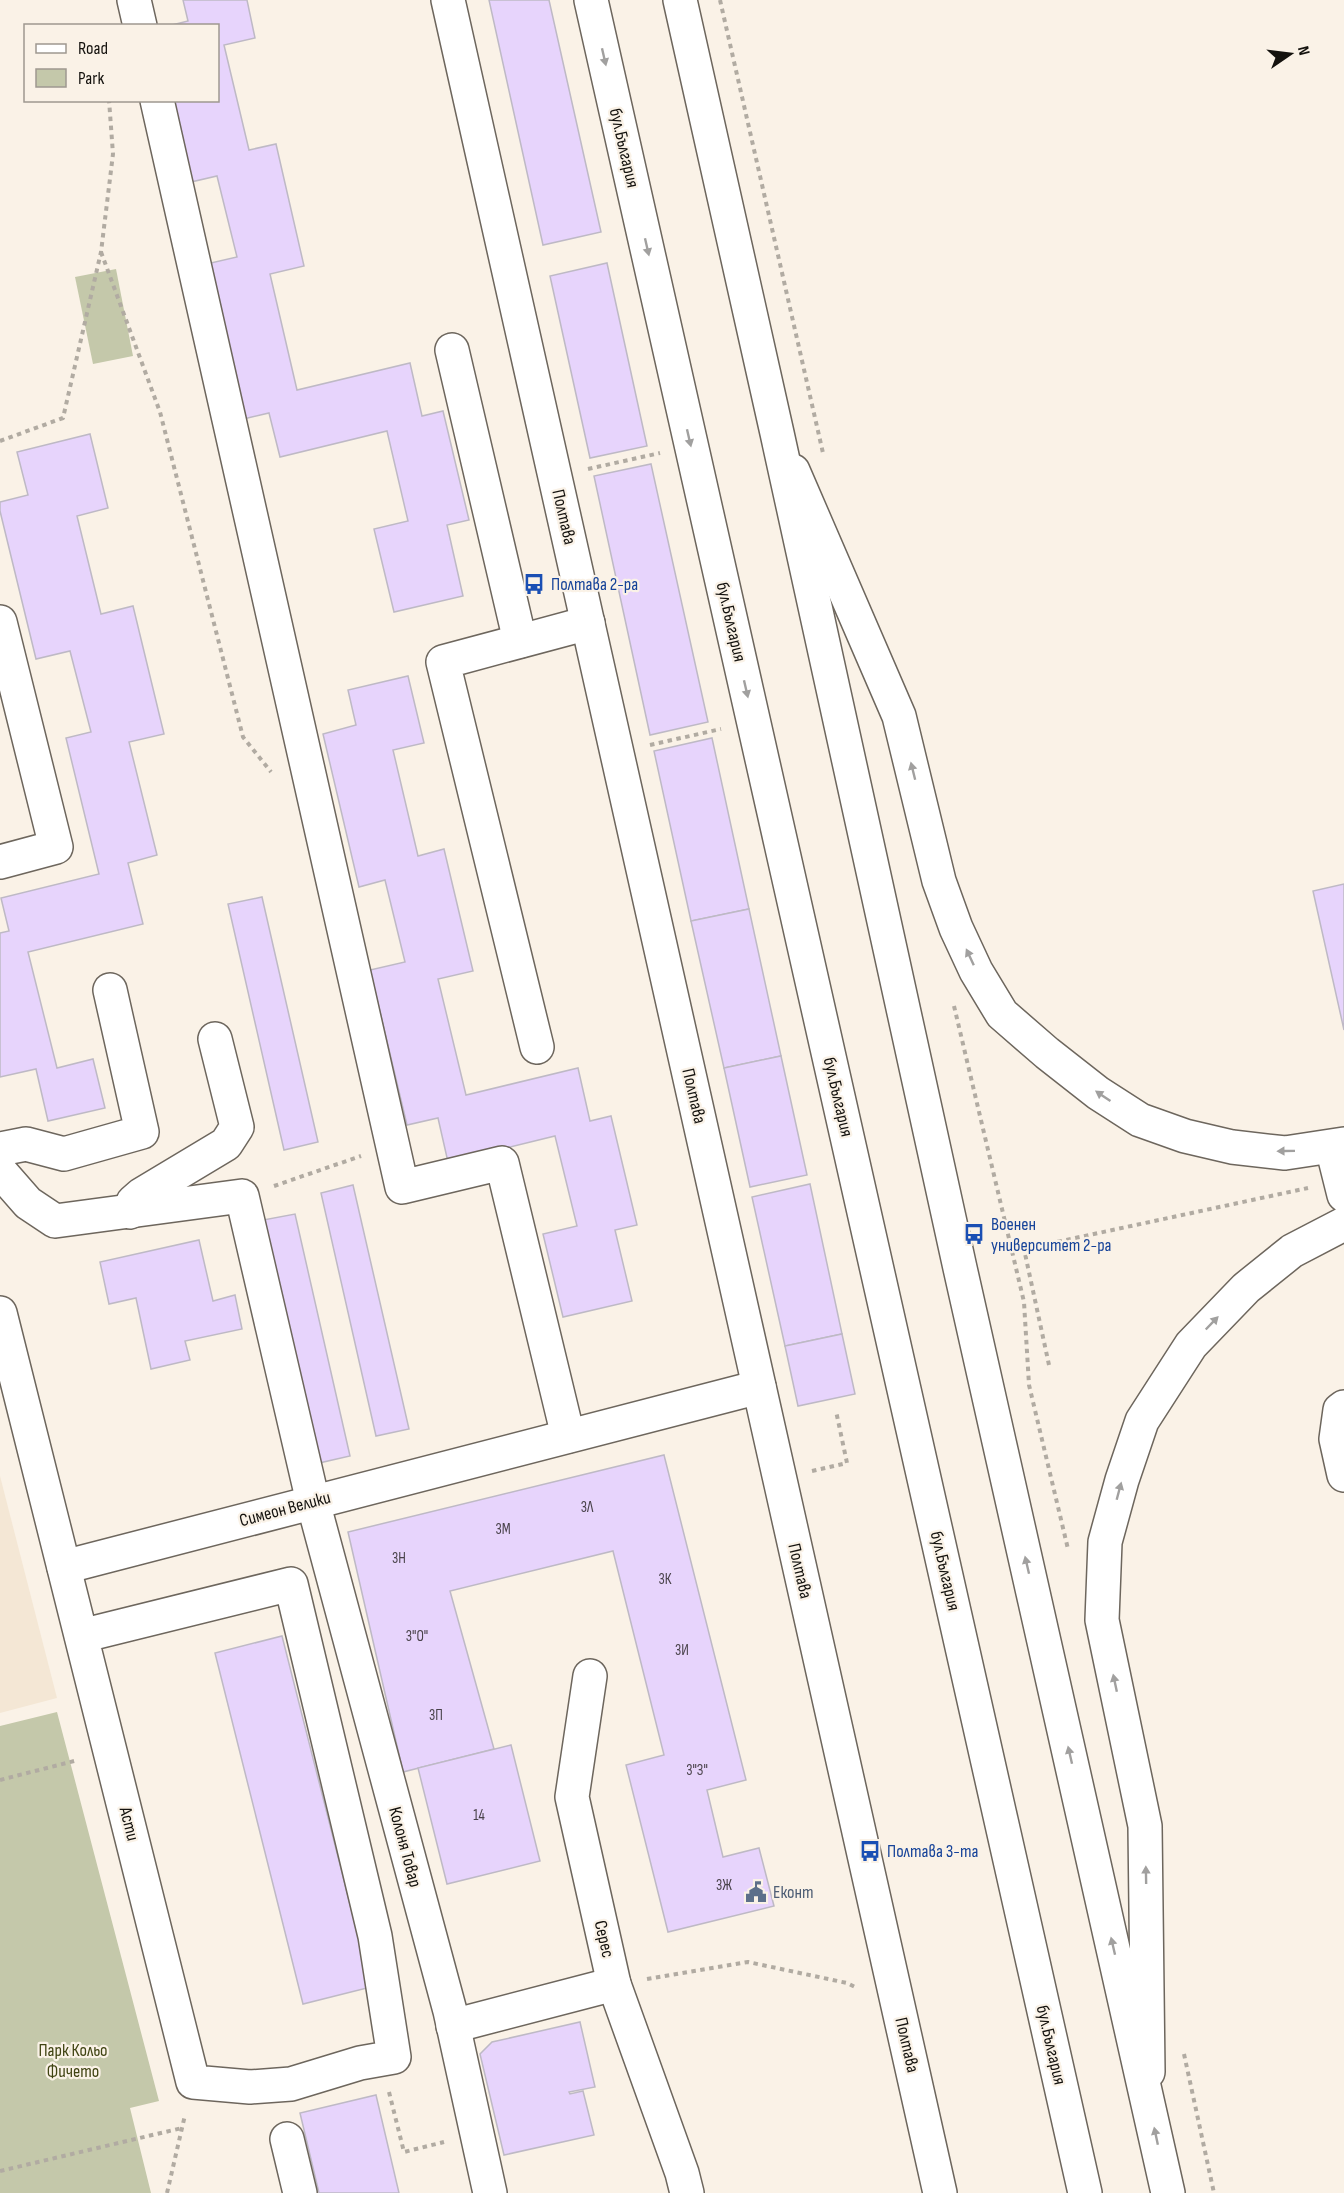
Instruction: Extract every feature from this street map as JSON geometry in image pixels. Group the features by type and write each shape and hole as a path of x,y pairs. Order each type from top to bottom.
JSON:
{"street":[{"path":"134,0 140,24"},
{"name":"Полтава","path":"448,0 940,2193"},
{"name":"бул.България","path":"591,0 1085,2193"},
{"path":"680,0 960,1268 1168,2193"},
{"path":"157,102 402,1187 502,1163 568,1436"},
{"path":"452,350 520,641"},
{"path":"777,433 899,716 939,882 976,971 1002,1014 1098,1093 1140,1120 1185,1136 1232,1147 1285,1153 1338,1146 1342,1188"},
{"path":"0,622 56,848 0,862"},
{"path":"537,1047 443,662 588,623"},
{"path":"0,1149 26,1144 64,1154 142,1132 110,990"},
{"path":"130,1212 133,1202 141,1195 226,1144 237,1127 215,1039"},
{"path":"0,1171 28,1203 55,1221 242,1196"},
{"name":"Колоня Товар","path":"242,1196 313,1502 453,2026 490,2193"},
{"path":"1148,2101 1145,1826 1102,1620 1105,1542 1122,1480 1142,1421 1191,1345 1246,1288 1292,1251 1344,1224"},
{"path":"0,1313 64,1567"},
{"name":"Симеон Велики","path":"64,1567 759,1387"},
{"path":"1344,1407 1340,1410 1336,1439 1344,1475"},
{"name":"Асти","path":"64,1567 193,2082"},
{"path":"81,1636 291,1584 375,1936 394,2057 360,2062 291,2084 250,2087 193,2082"},
{"name":"Серес","path":"590,1676 572,1797 614,1984 682,2173 687,2193"},
{"path":"453,2026 614,1984"},
{"path":"287,2139 300,2193"}],"path":[{"path":"720,0 825,462"},
{"path":"0,441 63,418 101,252 113,154 109,102"},
{"path":"101,252 160,412 243,738 279,781"},
{"path":"555,476 691,446"},
{"path":"617,752 753,722"},
{"path":"952,996 1024,1302 1029,1385 1071,1560"},
{"path":"242,1196 393,1146"},
{"path":"1049,1365 1024,1249 1342,1188"},
{"path":"780,1479 847,1463 836,1411"},
{"path":"0,1780 110,1751"},
{"path":"614,1984 748,1962 847,1983 897,2003"},
{"path":"1183,2045 1214,2193"},
{"path":"166,2193 193,2082"},
{"path":"394,2112 404,2152 477,2133"},
{"path":"0,2171 182,2128"}],"shaded area":[{"path":"0,1476 57,1698 0,1713"}],"green space":[{"path":"116,269 133,356 93,364 75,277"},
{"name":"Парк Кольо Фичето","path":"57,1712 159,2101 130,2108 151,2193 0,2193 0,1726"}],"building":[{"path":"183,0 247,0 255,38 224,45 249,150 276,144 304,266 270,274 297,390 410,363 422,416 443,411 469,520 447,525 463,596 394,612 374,529 408,521 387,431 280,457 269,413 239,420 202,265 237,257 217,176 191,182 171,102 219,102 219,24 176,24 188,21"},
{"path":"489,0 549,0 601,232 543,245"},
{"path":"607,263 647,446 590,458 550,276"},
{"path":"90,434 108,508 77,516 101,614 133,606 164,734 129,742 157,855 128,863 143,924 28,952 57,1068 93,1059 105,1108 48,1121 36,1069 0,1077 0,933 9,931 1,898 99,874 66,738 91,732 70,651 36,659 0,511 0,502 28,495 17,452"},
{"path":"651,464 708,722 650,735 594,476"},
{"path":"408,676 424,743 393,750 418,856 444,849 473,971 438,979 466,1095 578,1068 590,1121 611,1116 637,1225 615,1230 632,1301 563,1317 543,1234 577,1226 555,1136 448,1162 438,1118 407,1125 370,970 405,962 385,880 359,887 323,734 356,725 348,690"},
{"path":"712,738 749,909 691,921 654,751"},
{"path":"1344,884 1344,1030 1313,891"},
{"path":"262,897 318,1142 284,1150 228,904"},
{"path":"749,909 781,1056 724,1068 691,921"},
{"path":"781,1056 807,1175 750,1187 724,1068"},
{"path":"810,1184 842,1334 785,1346 752,1197"},
{"path":"353,1185 409,1429 376,1436 321,1193"},
{"path":"295,1214 350,1456 319,1463 263,1220"},
{"path":"199,1240 213,1301 235,1295 242,1329 185,1341 190,1360 151,1369 136,1298 109,1304 100,1262"},
{"path":"842,1334 855,1394 798,1406 785,1346"},
{"path":"664,1455 746,1780 707,1790 723,1857 759,1848 774,1906 668,1932 626,1765 664,1755 613,1551 450,1591 494,1749 403,1772 348,1532"},
{"path":"282,1636 371,1987 303,2004 215,1653"},
{"path":"511,1745 540,1861 447,1884 418,1768"},
{"path":"580,2022 595,2087 569,2092 570,2094 583,2091 594,2135 504,2155 480,2054 492,2042"},
{"path":"376,2095 399,2193 319,2193 300,2113"}],"place":[{"name":"Полтава 2-ра","path":"534,584"},
{"name":"Военен университет 2-ра","path":"974,1234"},
{"name":"Полтава 3-та","path":"870,1851"},
{"name":"Еконт","path":"756,1892"}]}
